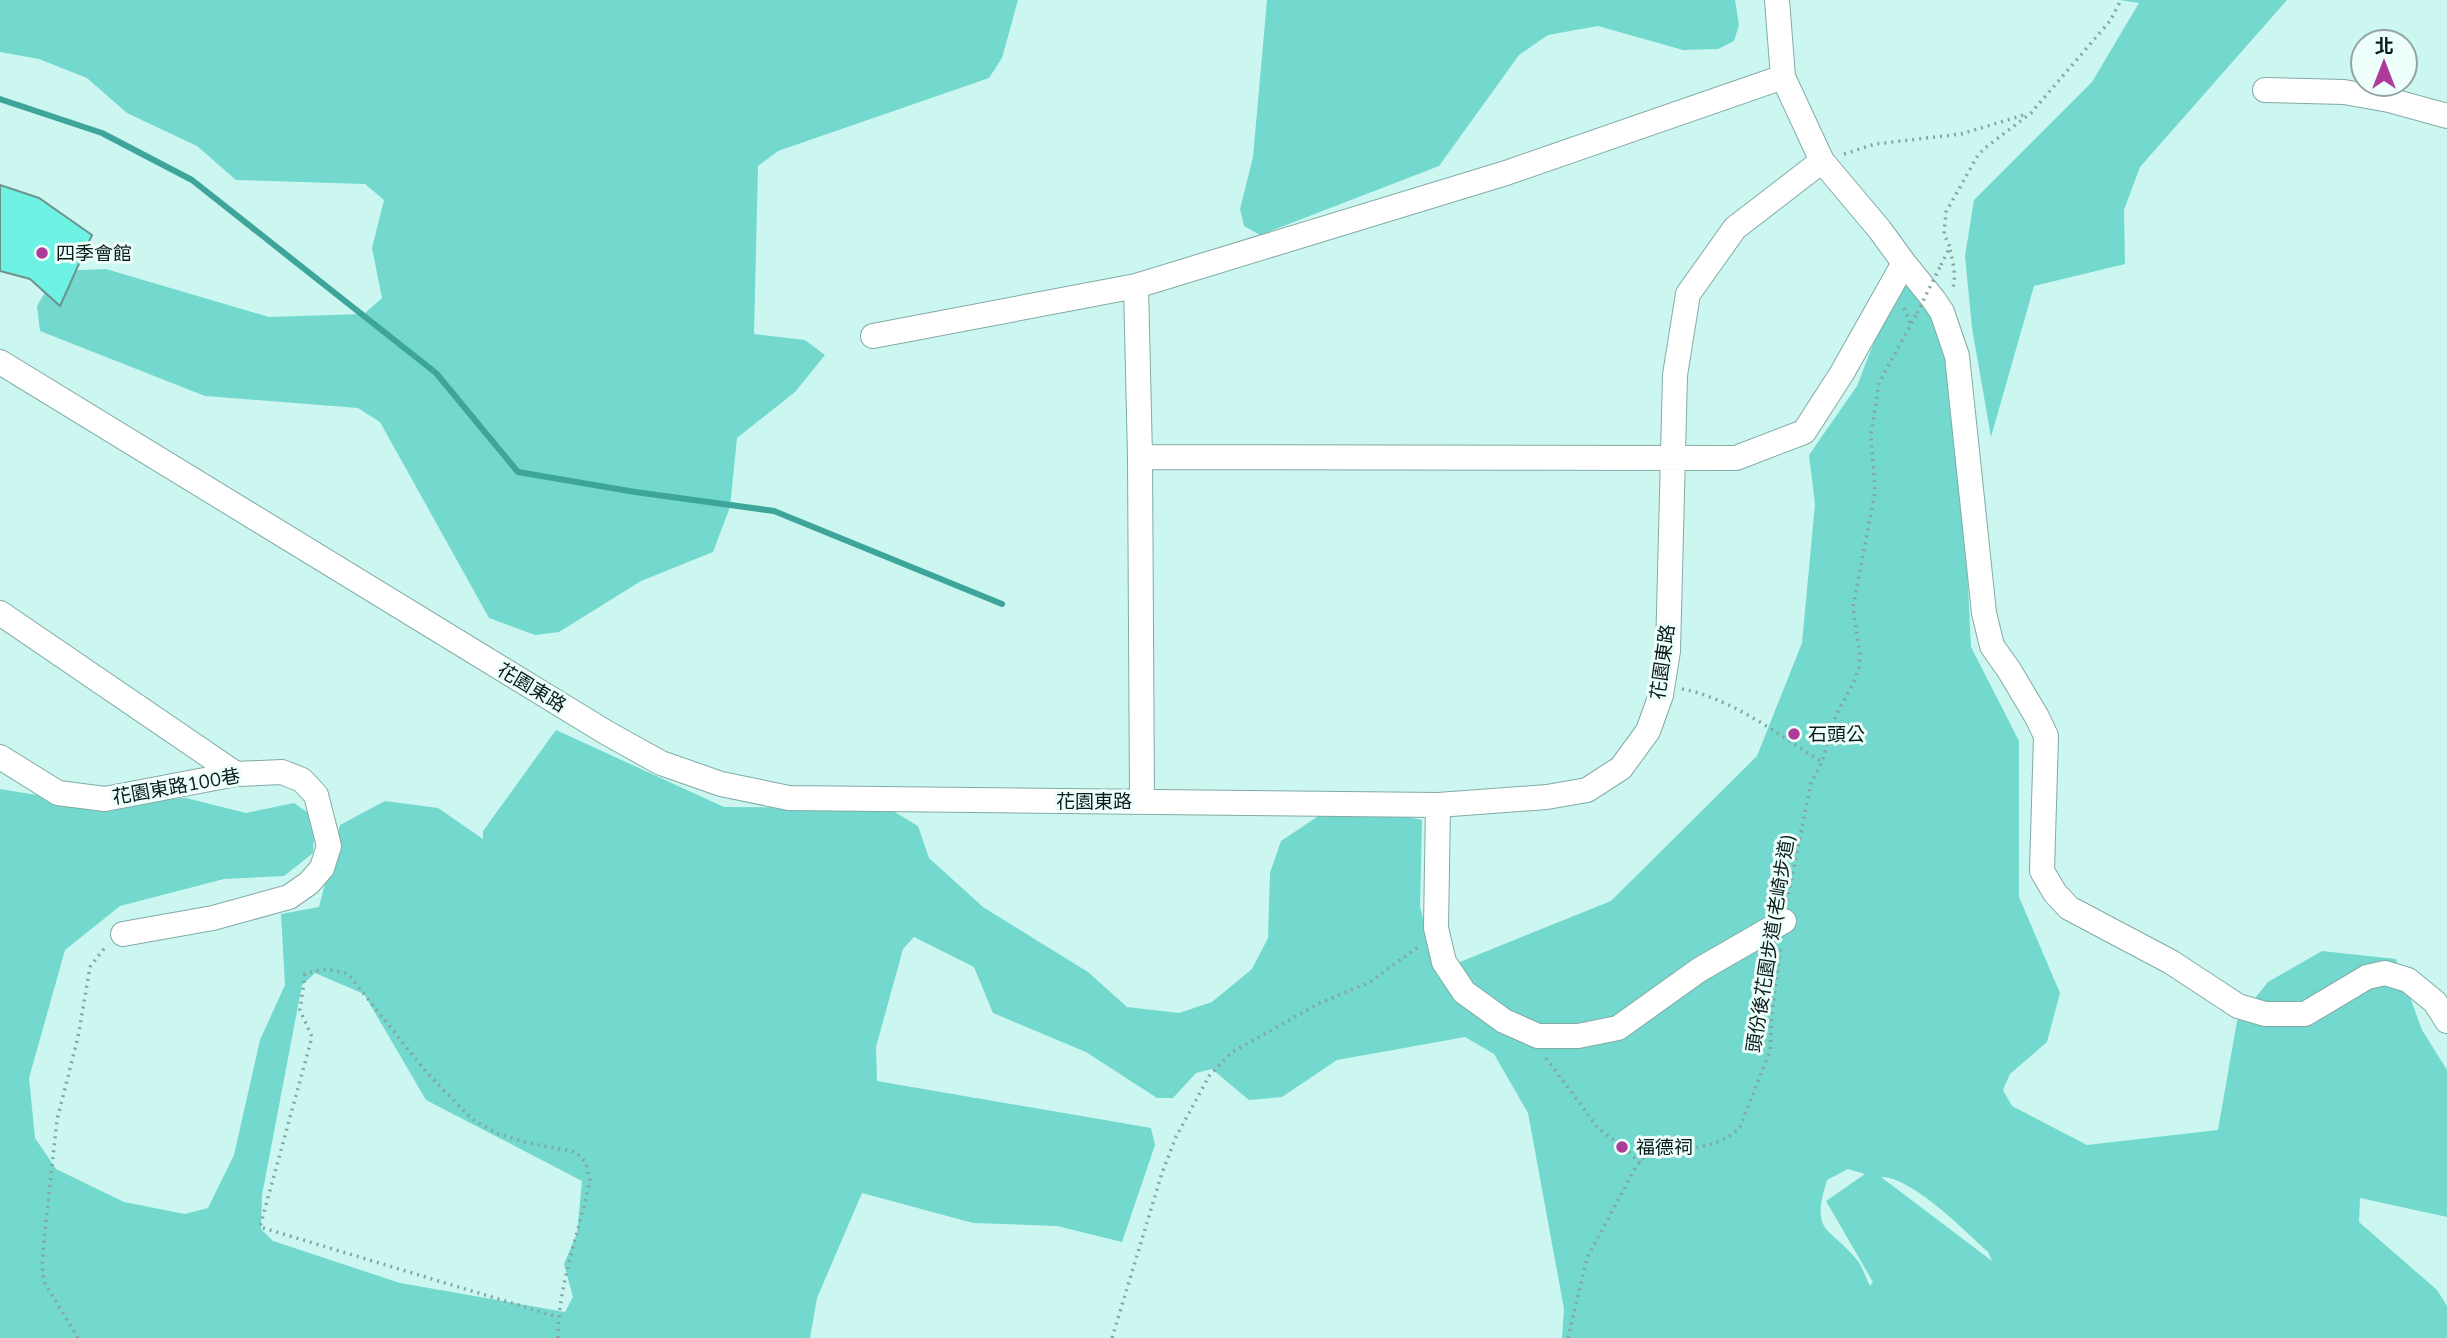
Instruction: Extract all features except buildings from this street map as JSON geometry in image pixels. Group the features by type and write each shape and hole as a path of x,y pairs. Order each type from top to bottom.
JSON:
{"street":[{"path":"1777,0 1783,78 1822,161 1927,290 1930,313 1957,356 1986,624 1992,646 2023,693 2046,736 2042,871 2056,893 2069,908 2171,962 2238,1006 2265,1014 2305,1014 2367,977 2385,973 2408,980 2435,1002 2447,1021"},
{"path":"873,336 1136,286 1506,173 1783,78"},
{"path":"2265,90 2344,92 2389,100 2447,116"},
{"name":"花園東路","path":"0,362 572,711 661,763 721,785 789,799 1438,805 1547,797 1587,790 1621,768 1648,732 1661,695 1668,651 1675,375 1688,294 1735,228 1822,161"},
{"path":"1140,457 1736,458 1804,432 1842,373 1904,263"},
{"path":"1136,286 1142,801"},
{"path":"0,613 236,774"},
{"name":"花園東路100巷","path":"0,757 58,793 105,799 236,774 282,772 302,780 316,795 329,846 322,868 309,883 289,897 213,918 123,934"},
{"path":"1438,805 1436,928 1444,962 1464,992 1504,1021 1538,1036 1578,1036 1618,1028 1699,970 1784,921"}],"path":[{"path":"1930,313 1954,285 1950,247 1944,234 1944,218 1967,174 1985,148 2031,113 2110,21 2121,0"},
{"path":"1822,161 1875,144 1961,134 2031,113"},
{"path":"1930,313 1941,265 1950,247"},
{"name":"頭份後花園步道(老崎步道)","path":"1640,1163 1646,1155 1688,1150 1716,1142 1735,1132 1740,1127 1770,1051 1784,921 1811,783 1822,762 1836,715 1859,667 1860,655 1853,607 1875,492 1871,434 1876,394 1879,383 1930,313"},
{"path":"1662,685 1706,694 1760,722 1822,762"},
{"path":"1112,1338 1162,1173 1176,1137 1209,1076 1232,1052 1320,1003 1370,982 1414,952 1436,928"},
{"path":"78,1338 44,1282 43,1273 57,1120 78,1037 90,967 102,949 123,934"},
{"path":"558,1317 260,1227 312,1037 300,1010 306,974 319,969 348,974 427,1073 472,1119 496,1133 528,1143 561,1147 576,1152 586,1163 590,1179 586,1202 576,1230 558,1317 558,1338"},
{"path":"1538,1036 1542,1051 1581,1108 1598,1128 1640,1163 1587,1258 1568,1338"}],"shaded area":[{"path":"0,0 1018,0 1002,58 989,78 778,151 758,166 754,334 805,340 825,355 795,392 737,438 730,507 713,552 641,581 559,632 535,635 489,618 380,422 358,408 205,396 40,331 37,306 58,271 106,269 269,317 364,314 382,298 372,248 384,200 365,184 236,180 197,146 127,113 87,78 39,59 0,52"},
{"path":"1267,0 1735,0 1739,25 1734,41 1718,49 1683,50 1598,26 1548,35 1519,55 1439,166 1260,235 1244,226 1240,209 1253,157"},
{"path":"2120,0 2287,0 2140,167 2124,210 2125,264 2034,286 1991,437 1972,328 1965,256 1974,200 2092,82 2139,3"},
{"path":"1909,281 1926,286 1959,405 1971,647 2019,741 2019,897 2060,993 2047,1042 2010,1074 2003,1090 2012,1106 2087,1145 2218,1130 2237,1021 2268,982 2322,951 2396,959 2422,1030 2447,1070 2447,1217 2360,1198 2359,1222 2437,1290 2447,1306 2447,1338 1562,1338 1564,1309 1528,1113 1494,1054 1465,1037 1337,1060 1282,1097 1249,1100 1212,1069 1196,1073 1173,1098 1157,1098 1086,1052 993,1013 974,967 914,937 903,949 876,1047 877,1081 1151,1128 1155,1145 1122,1242 1057,1226 973,1223 862,1193 817,1298 810,1338 0,1338 0,789 85,803 186,798 246,813 294,803 315,818 313,853 284,876 224,879 120,906 65,950 29,1078 35,1138 56,1169 124,1202 185,1214 208,1208 234,1155 260,1040 285,985 281,914 319,907 340,825 385,801 438,808 483,839 483,831 556,730 724,807 888,808 918,826 929,858 983,907 1088,972 1127,1007 1179,1013 1212,1002 1252,969 1268,938 1270,873 1281,841 1338,803 1422,820 1420,907 1434,956 1450,966 1611,901 1757,756 1802,643 1815,504 1809,455 1857,386 1887,308","holes":["315,973 364,994 426,1100 582,1181 577,1233 564,1264 573,1297 565,1312 400,1283 273,1241 261,1229 262,1195 302,985","1848,1169 1865,1174 1826,1201 1873,1282 1870,1286 1858,1261 1825,1228 1821,1211 1827,1180","1881,1177 1894,1179 1937,1206 1988,1252 1992,1261"]}],"waterway":[{"path":"0,99 102,133 192,180 436,373 518,472 635,492 774,511 1002,604"}],"place":[{"name":"四季會館","path":"42,253"},
{"name":"石頭公","path":"1794,734"},
{"name":"福德祠","path":"1622,1147"}]}
